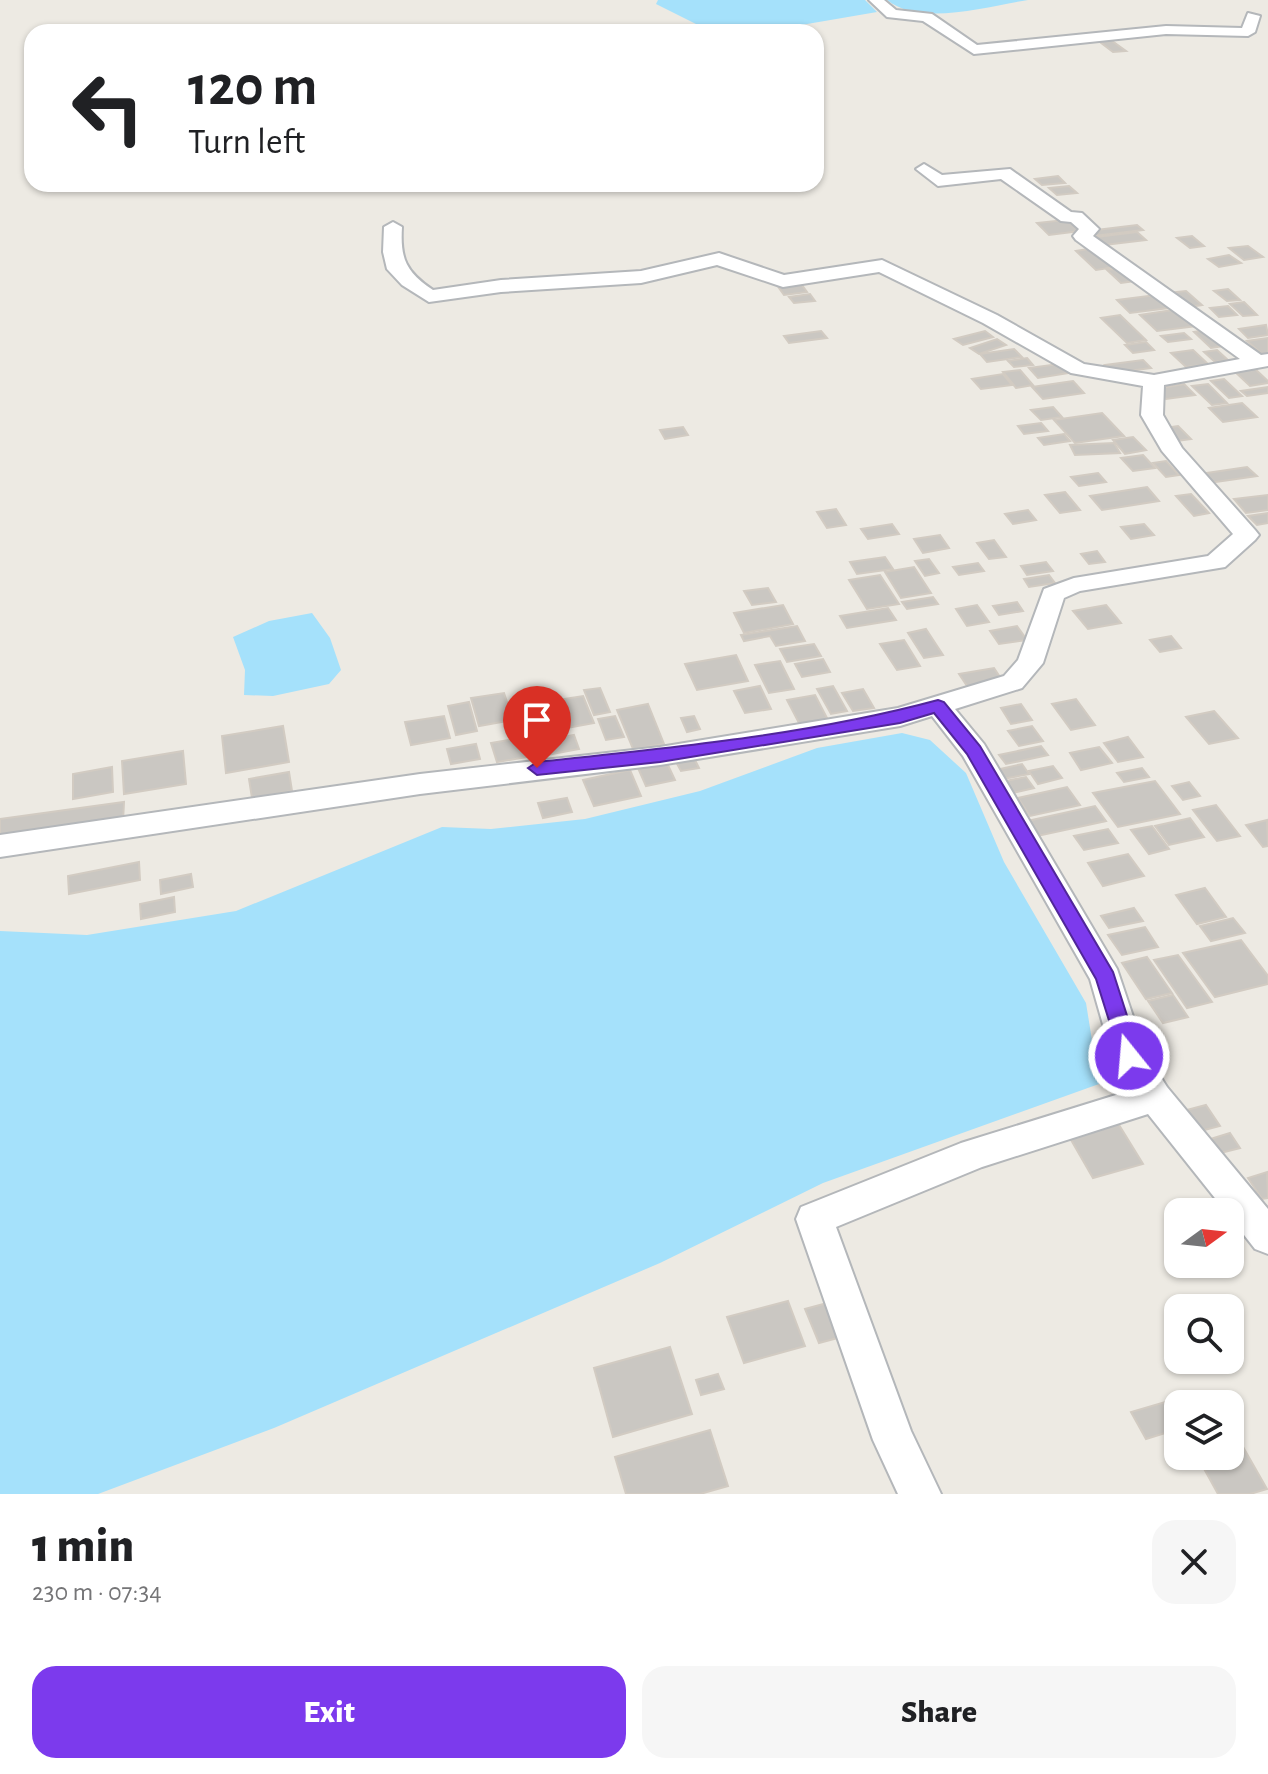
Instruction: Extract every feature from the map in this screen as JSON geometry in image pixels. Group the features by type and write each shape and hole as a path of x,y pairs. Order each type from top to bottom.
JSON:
{"street":[{"path":"876,0 892,14 927,17 974,50 1166,30 1248,32 1253,16"},
{"path":"924,169 938,181 1004,173 1067,217 1076,217 1090,229 1082,236 1161,290 1193,319 1263,361"},
{"path":"393,227 390,253 397,274 429,296 501,286 641,277 719,259 737,268 783,281 882,266 990,319 1078,369 1154,381 1263,361"},
{"path":"0,846 405,786 795,736 900,717 1013,682 1030,663 1053,594 1074,585 1216,562 1247,535 1173,451 1152,415 1154,381"},
{"path":"938,706 974,751 1106,978 1129,1056 1155,1097 1268,1237"},
{"path":"920,1494 894,1440 814,1219 974,1154 1155,1097"}],"water":[{"path":"658,0 865,0 877,12 807,24 696,24 656,4"},
{"path":"887,0 1028,0 936,13 901,8"},
{"path":"312,613 330,638 341,670 329,684 273,696 244,695 245,670 233,637 269,621"},
{"path":"902,733 930,740 966,773 1004,862 1086,1003 1099,1084 823,1183 660,1263 274,1428 98,1494 0,1494 0,931 87,935 236,911 442,827 491,829 585,819 700,791 817,748"}],"building":[{"path":"1108,38 1126,51 1113,52 1096,39"},
{"path":"1058,176 1065,183 1042,185 1035,179"},
{"path":"1069,186 1077,193 1057,195 1049,188"},
{"path":"1075,219 1088,230 1049,235 1037,223"},
{"path":"1137,225 1143,230 1094,236 1088,231"},
{"path":"1137,232 1146,240 1096,246 1088,238"},
{"path":"1192,236 1204,246 1190,248 1177,238"},
{"path":"1248,246 1263,257 1244,260 1229,248"},
{"path":"1094,248 1115,267 1096,270 1076,251"},
{"path":"1229,255 1241,263 1219,267 1208,259"},
{"path":"1121,268 1135,281 1121,283 1107,270"},
{"path":"802,285 807,292 784,295 779,288"},
{"path":"1228,289 1240,300 1227,301 1214,291"},
{"path":"1186,291 1202,305 1183,308 1167,293"},
{"path":"810,294 815,301 794,303 789,297"},
{"path":"1164,294 1177,307 1130,313 1117,300"},
{"path":"1244,302 1257,315 1243,316 1230,304"},
{"path":"1228,306 1237,315 1219,317 1210,308"},
{"path":"1179,309 1197,326 1157,331 1140,315"},
{"path":"1120,315 1146,340 1127,343 1101,318"},
{"path":"1266,325 1268,335 1248,338 1239,329"},
{"path":"1212,329 1230,345 1211,348 1194,332"},
{"path":"821,331 827,338 789,343 784,336"},
{"path":"985,331 993,337 963,345 954,339"},
{"path":"1184,333 1191,339 1168,342 1161,336"},
{"path":"1268,338 1268,353 1262,354 1247,341"},
{"path":"997,339 1006,345 979,354 970,348"},
{"path":"1146,342 1154,350 1133,353 1125,345"},
{"path":"1014,349 1022,357 987,362 980,354"},
{"path":"1193,350 1208,364 1186,367 1171,353"},
{"path":"1217,350 1228,360 1215,362 1204,352"},
{"path":"1027,358 1033,365 1014,367 1008,361"},
{"path":"1143,360 1151,368 1113,373 1105,365"},
{"path":"1059,364 1068,373 1038,378 1029,368"},
{"path":"1253,367 1268,383 1250,386 1233,370"},
{"path":"1020,370 1033,385 1016,388 1003,372"},
{"path":"1003,374 1012,385 981,389 972,379"},
{"path":"1224,379 1242,396 1229,398 1211,381"},
{"path":"1073,381 1084,393 1043,399 1032,387"},
{"path":"1184,384 1195,395 1166,399 1155,389"},
{"path":"1208,384 1227,403 1212,405 1192,386"},
{"path":"1268,387 1268,393 1247,396 1241,391"},
{"path":"1242,403 1257,417 1223,422 1209,408"},
{"path":"1053,407 1062,417 1041,420 1031,410"},
{"path":"1102,413 1124,436 1075,443 1054,420"},
{"path":"1041,423 1048,431 1024,434 1018,426"},
{"path":"1178,426 1191,439 1177,441 1165,428"},
{"path":"683,427 688,435 665,439 660,430"},
{"path":"1064,434 1070,441 1044,445 1038,438"},
{"path":"1133,437 1146,450 1125,454 1113,440"},
{"path":"1114,443 1120,453 1075,455 1070,445"},
{"path":"1143,455 1155,468 1133,471 1121,458"},
{"path":"1166,461 1179,475 1166,477 1153,463"},
{"path":"1247,467 1257,476 1209,483 1200,474"},
{"path":"1098,473 1106,482 1079,486 1071,477"},
{"path":"1147,487 1159,501 1102,510 1090,496"},
{"path":"1065,492 1080,510 1060,513 1045,495"},
{"path":"1191,494 1209,513 1194,516 1176,496"},
{"path":"1268,495 1268,510 1246,513 1234,499"},
{"path":"836,509 846,525 827,528 817,512"},
{"path":"1028,510 1036,520 1013,524 1005,514"},
{"path":"1268,513 1268,523 1257,525 1248,516"},
{"path":"892,524 899,534 868,539 861,529"},
{"path":"1144,524 1154,535 1131,539 1121,527"},
{"path":"940,535 949,548 923,553 914,539"},
{"path":"994,540 1006,557 989,559 977,543"},
{"path":"1097,551 1105,562 1089,564 1081,554"},
{"path":"885,557 893,569 857,574 850,562"},
{"path":"929,559 939,573 925,576 915,561"},
{"path":"1046,562 1053,571 1027,575 1021,566"},
{"path":"978,563 984,571 959,575 953,567"},
{"path":"914,567 931,593 901,598 885,572"},
{"path":"880,575 899,604 867,609 849,580"},
{"path":"1049,575 1055,583 1029,587 1024,579"},
{"path":"768,588 776,602 752,605 744,591"},
{"path":"933,597 938,604 907,609 902,602"},
{"path":"1017,602 1023,611 999,615 993,606"},
{"path":"783,605 793,624 744,633 734,613"},
{"path":"977,605 989,622 967,626 956,609"},
{"path":"1106,605 1121,623 1088,629 1073,611"},
{"path":"888,608 896,620 847,628 840,616"},
{"path":"797,626 805,641 776,646 770,636 744,641 741,635"},
{"path":"1017,626 1027,640 999,644 990,631"},
{"path":"926,629 943,655 924,658 908,633"},
{"path":"1171,636 1181,648 1160,652 1150,640"},
{"path":"904,640 920,666 897,670 880,644"},
{"path":"814,644 821,656 787,662 780,649"},
{"path":"736,655 748,681 697,690 685,664"},
{"path":"823,659 830,672 802,677 795,664"},
{"path":"780,661 794,689 769,693 755,665"},
{"path":"994,668 1002,680 967,686 959,674"},
{"path":"760,686 771,709 745,713 734,691"},
{"path":"833,686 847,711 831,714 817,689"},
{"path":"600,688 610,712 594,715 584,690"},
{"path":"863,689 874,708 853,711 842,693"},
{"path":"504,693 513,720 479,726 471,698"},
{"path":"815,695 828,720 800,725 787,700"},
{"path":"583,696 594,723 561,729 551,701"},
{"path":"1076,699 1095,725 1071,730 1052,704"},
{"path":"469,702 477,731 456,735 448,706"},
{"path":"547,704 557,733 532,738 522,709"},
{"path":"648,704 664,744 633,749 617,710"},
{"path":"1021,704 1032,720 1011,724 1001,708"},
{"path":"1214,711 1238,738 1209,744 1186,717"},
{"path":"444,716 450,738 411,745 405,722"},
{"path":"615,716 624,737 606,740 598,719"},
{"path":"694,716 700,729 687,732 681,718"},
{"path":"283,726 289,762 226,773 222,736"},
{"path":"1032,726 1043,741 1019,746 1008,731"},
{"path":"574,735 579,749 541,756 536,742"},
{"path":"527,737 533,756 497,762 491,743"},
{"path":"1128,737 1143,757 1118,762 1104,743"},
{"path":"476,744 480,759 451,764 447,749"},
{"path":"1041,746 1048,755 1006,764 999,755"},
{"path":"1099,747 1112,763 1081,770 1070,753"},
{"path":"183,751 186,784 124,794 122,761"},
{"path":"693,756 699,768 681,771 675,760"},
{"path":"667,763 675,780 646,786 638,768"},
{"path":"1022,764 1029,774 993,781 987,772"},
{"path":"1053,766 1062,778 1038,784 1029,771"},
{"path":"112,767 113,792 73,799 73,774"},
{"path":"1142,768 1149,777 1124,782 1117,773"},
{"path":"630,770 641,796 594,806 583,780"},
{"path":"289,772 292,791 252,798 249,779"},
{"path":"1026,777 1034,788 1004,795 996,783"},
{"path":"1155,781 1180,814 1118,827 1093,793"},
{"path":"1189,782 1200,796 1183,800 1172,786"},
{"path":"1067,787 1080,805 1030,816 1018,798"},
{"path":"567,798 572,812 543,818 538,803"},
{"path":"124,802 123,822 0,840 0,819"},
{"path":"1216,805 1240,836 1217,841 1193,810"},
{"path":"1095,806 1106,821 1033,837 1023,822"},
{"path":"1190,818 1204,837 1169,845 1155,826"},
{"path":"1267,820 1268,846 1263,847 1246,825"},
{"path":"1152,826 1169,849 1149,854 1131,830"},
{"path":"1108,829 1118,843 1084,850 1074,836"},
{"path":"1128,854 1144,876 1103,886 1088,863"},
{"path":"139,862 140,880 69,894 68,876"},
{"path":"191,874 193,887 161,894 160,880"},
{"path":"1205,888 1226,917 1197,924 1176,895"},
{"path":"174,897 175,912 141,919 140,904"},
{"path":"1134,908 1143,921 1109,928 1101,916"},
{"path":"1233,918 1245,933 1211,941 1200,926"},
{"path":"1145,927 1158,947 1122,955 1108,935"},
{"path":"1241,940 1268,976 1268,984 1215,997 1183,953"},
{"path":"1178,955 1212,1002 1187,1008 1154,960"},
{"path":"1147,957 1172,993 1146,999 1122,963"},
{"path":"1173,995 1188,1017 1163,1023 1148,1001"},
{"path":"1206,1105 1220,1126 1189,1134 1175,1113"},
{"path":"1116,1120 1143,1164 1093,1178 1067,1133"},
{"path":"1230,1133 1240,1148 1216,1154 1207,1140"},
{"path":"1267,1172 1268,1198 1262,1199 1248,1178"},
{"path":"788,1301 805,1346 744,1363 727,1317"},
{"path":"831,1302 845,1336 819,1343 805,1309"},
{"path":"670,1347 692,1414 613,1437 594,1368"},
{"path":"718,1374 724,1389 701,1395 696,1380"},
{"path":"1164,1402 1164,1433 1146,1439 1131,1412"},
{"path":"710,1430 728,1486 700,1494 626,1494 615,1457"},
{"path":"1244,1449 1267,1489 1250,1494 1218,1494 1205,1470 1244,1470"}],"route":[{"path":"537,768 660,756 795,736 900,717 938,706 974,751 1106,978 1129,1056"}]}
